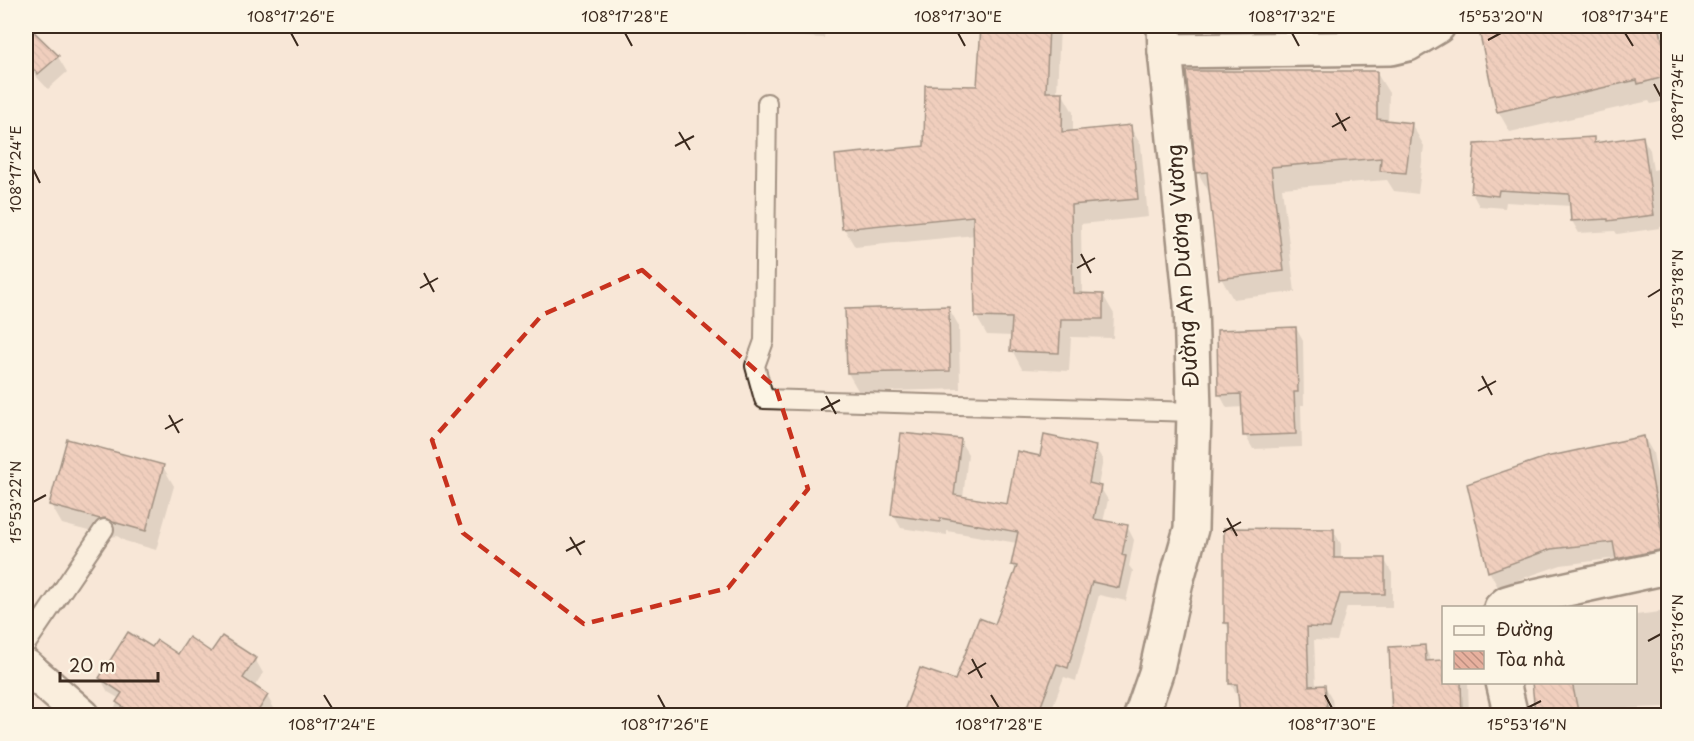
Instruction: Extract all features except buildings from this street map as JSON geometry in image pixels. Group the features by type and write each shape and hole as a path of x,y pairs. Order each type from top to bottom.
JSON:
{"main road":[{"path":"1165,38 1391,48 1408,44 1438,26"},
{"name":"Đường An Dương Vương","path":"1141,716 1156,673 1176,582 1191,529 1194,412 1191,304 1165,38"},
{"path":"1503,606 1517,600 1668,567"},
{"path":"26,666 83,716"},
{"path":"1503,684 1511,716"}],"lane":[{"path":"767,103 764,341 755,366 764,399 1194,412"},
{"path":"26,644 104,529"}],"highlighted area":[{"path":"642,270 776,388 808,489 728,588 584,624 463,533 432,440 542,315"}]}
